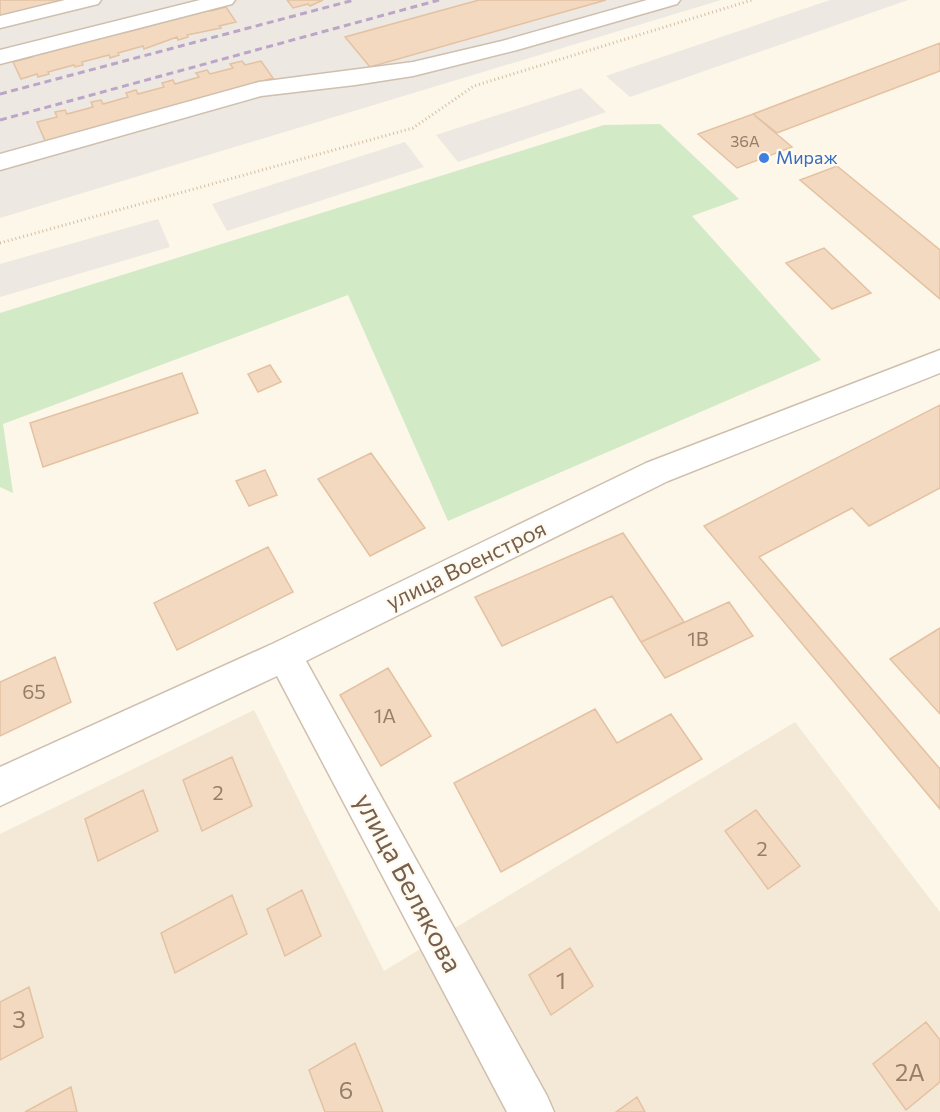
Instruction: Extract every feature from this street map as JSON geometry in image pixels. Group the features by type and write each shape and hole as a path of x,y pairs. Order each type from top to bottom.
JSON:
{"street":[{"path":"0,22 90,0"},
{"path":"0,57 225,0"},
{"path":"0,162 259,89 294,84 341,82 412,70 670,0"},
{"name":"улица Военстроя","path":"0,787 284,655 657,472 940,361"},
{"name":"улица Белякова","path":"284,655 531,1112"}],"path":[{"path":"0,243 413,128 474,86 752,0"}],"shaded area":[{"path":"0,0 721,0 0,218"},
{"path":"830,0 908,0 630,97 606,76"},
{"path":"581,88 606,112 458,162 436,135"},
{"path":"405,142 424,167 227,231 212,204"},
{"path":"158,219 170,247 0,297 0,264"},
{"path":"254,710 384,971 795,722 940,912 940,1112 0,1112 0,834"}],"green space":[{"path":"660,124 739,199 692,216 821,360 448,521 348,295 3,424 13,493 0,487 0,313 604,125"}],"building":[{"path":"0,0 63,0 0,16"},
{"path":"287,0 323,0 310,6 308,4 293,8"},
{"path":"479,0 606,0 370,67 345,37"},
{"path":"208,7 211,11 226,7 236,22 219,26 221,28 187,35 188,37 178,40 177,37 144,49 143,46 118,53 119,55 110,58 109,55 82,62 83,65 75,67 74,65 38,77 37,74 21,79 13,62 32,57 30,53 39,50 41,54 116,34 114,31 125,28 127,32 199,13 197,10"},
{"path":"940,43 940,71 777,133 753,114"},
{"path":"242,61 245,65 261,61 273,78 46,143 37,122 57,117 55,112 65,110 67,114 93,107 91,102 101,100 103,104 128,97 126,93 136,90 138,94 164,87 162,83 173,80 175,84 199,77 196,73 207,70 210,74 233,68 230,64"},
{"path":"753,114 792,147 737,168 698,134"},
{"path":"837,166 940,250 940,299 800,180"},
{"path":"824,248 871,293 832,309 786,263"},
{"path":"270,365 281,382 258,392 248,374"},
{"path":"182,373 198,413 43,467 30,423"},
{"path":"940,405 940,488 869,526 852,508 759,557 940,769 940,809 704,526"},
{"path":"371,453 425,528 370,556 318,479"},
{"path":"265,470 277,495 249,506 236,481"},
{"path":"623,533 684,622 641,642 612,596 502,646 475,597"},
{"path":"268,547 293,592 177,650 154,603"},
{"path":"729,602 753,636 665,678 641,642"},
{"path":"940,628 940,714 890,659"},
{"path":"55,657 71,702 0,736 0,682"},
{"path":"388,668 431,736 381,766 340,695"},
{"path":"595,709 617,743 671,714 702,759 501,872 454,783"},
{"path":"232,757 252,806 202,831 183,780"},
{"path":"143,790 158,831 98,861 85,819"},
{"path":"756,810 800,866 768,889 725,831"},
{"path":"302,890 321,936 285,956 267,909"},
{"path":"232,895 247,934 175,973 161,933"},
{"path":"570,948 593,986 551,1015 529,975"},
{"path":"29,987 43,1037 0,1060 0,1002"},
{"path":"926,1022 940,1040 940,1082 906,1110 873,1064"},
{"path":"355,1043 383,1112 325,1112 309,1070"},
{"path":"71,1087 77,1112 25,1112"},
{"path":"637,1097 645,1112 616,1112"}],"railway":[{"path":"0,94 354,0"},
{"path":"0,120 439,0"}],"place":[{"name":"Мираж","path":"764,158"}]}
